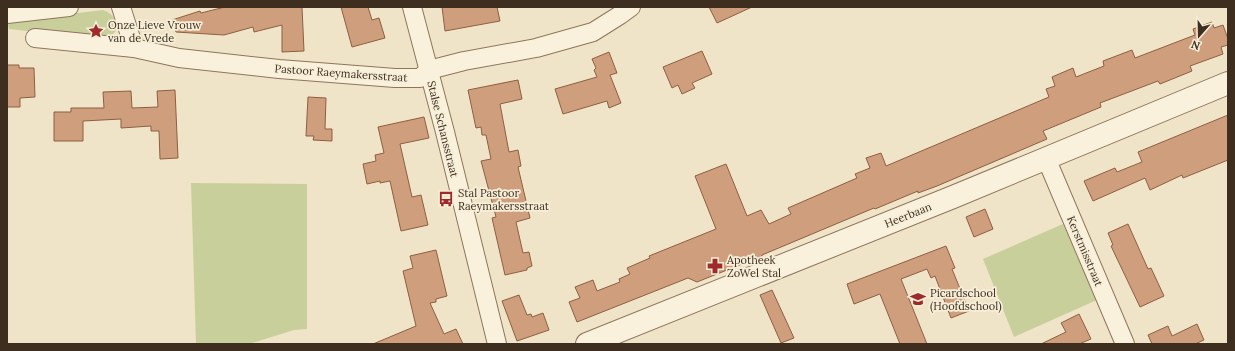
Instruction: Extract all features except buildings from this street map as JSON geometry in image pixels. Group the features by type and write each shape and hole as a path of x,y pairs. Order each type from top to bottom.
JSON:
{"street":[{"path":"7,14 69,7"},
{"path":"121,7 134,48"},
{"name":"Stalse Schansstraat","path":"412,7 497,344"},
{"name":"Pastoor Raeymakersstraat","path":"35,38 134,48 180,58 279,69 395,78 420,78 428,70 464,61 536,48 592,32 620,16 631,7"},
{"name":"Heerbaan","path":"586,344 1228,83"},
{"name":"Kerstmisstraat","path":"1046,158 1125,344"}],"green space":[{"path":"103,10 110,13 113,17 116,22 117,29 107,38 102,39 9,29 8,25 11,21"},
{"path":"191,183 307,184 307,329 294,330 249,344 196,344"},
{"path":"1063,224 1097,300 1014,337 983,259"}],"place":[{"name":"Onze Lieve Vrouw van de Vrede","path":"96,31"},
{"name":"Stal Pastoor Raeymakersstraat","path":"446,199"},
{"name":"Apotheek ZoWel Stal","path":"715,266"},
{"name":"Picardschool (Hoofdschool)","path":"918,299"}]}
